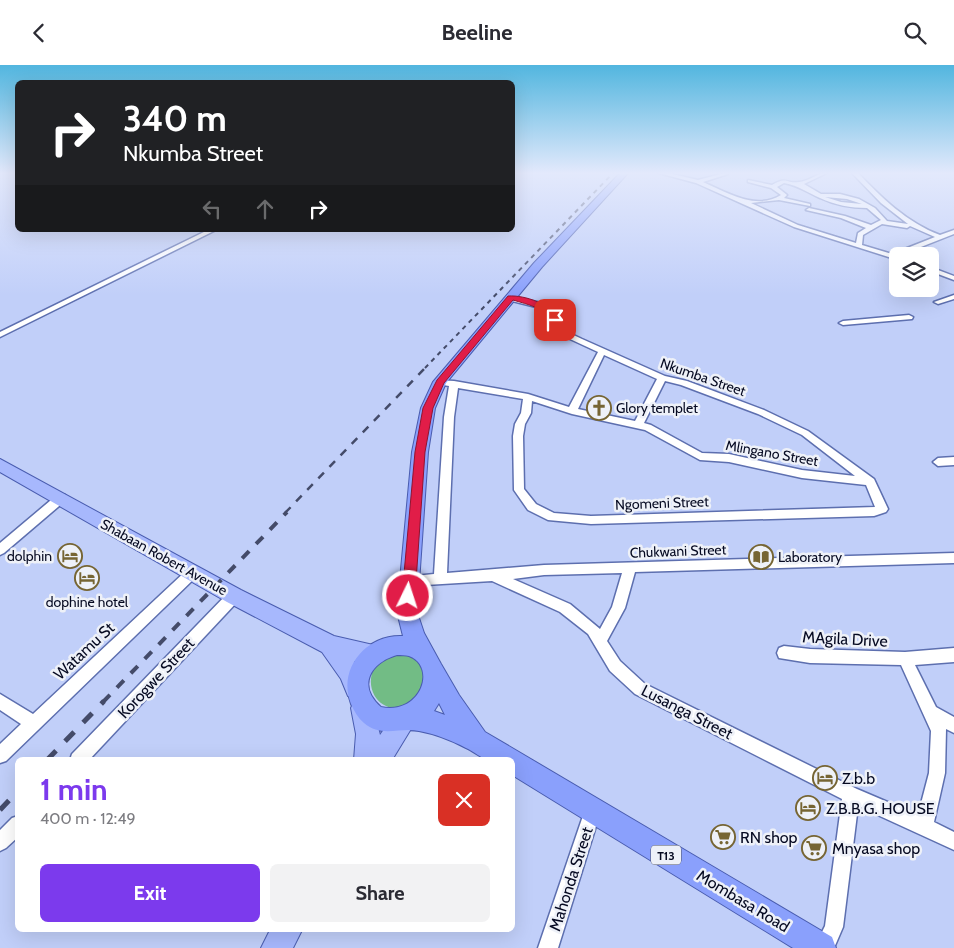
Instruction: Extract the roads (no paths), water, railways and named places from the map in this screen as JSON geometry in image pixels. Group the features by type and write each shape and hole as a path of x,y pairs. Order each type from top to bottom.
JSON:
{"highway":[{"name":"T13","path":"408,718 390,721 375,717 360,698 362,667 400,629 407,612 420,452 428,408 511,298 588,213"},
{"name":"T13","path":"407,612 414,636 430,663"},
{"path":"378,652 396,645 412,647 430,663 435,683 431,696 422,708 408,718"},
{"name":"Mombasa Road","path":"430,663 451,703 477,739"},
{"name":"Mombasa Road","path":"408,718 451,727 477,739 506,757"},
{"name":"Mombasa Road","path":"515,763 820,948"}],"main road":[{"name":"Shabaan Robert Avenue","path":"0,465 234,596 330,645"},
{"path":"330,645 378,652"},
{"path":"330,645 349,672 360,698 368,734 366,757"},
{"path":"380,757 408,718"},
{"path":"276,948 286,932"}],"street":[{"path":"766,213 796,226 889,255"},
{"path":"796,226 804,220 806,213"},
{"path":"830,213 870,227"},
{"path":"879,213 885,222"},
{"path":"894,213 918,229"},
{"path":"858,246 860,234 870,227 885,222 918,229 939,237"},
{"path":"0,335 209,232"},
{"path":"917,247 954,232"},
{"path":"939,272 954,278"},
{"path":"938,302 954,297"},
{"name":"Nkumba Street","path":"511,298 529,302 551,312 560,331 602,351 662,378 716,394 805,433 870,482"},
{"path":"843,323 909,317"},
{"path":"572,411 602,351"},
{"path":"638,425 662,378"},
{"path":"440,580 449,417 447,383"},
{"name":"Mlingano Street","path":"447,383 528,397 572,411 648,427 700,456 729,457 802,474 870,482"},
{"name":"Ngomeni Street","path":"528,397 526,413 520,424 518,436 519,491 532,507 552,517 591,520 874,512 882,509 870,482"},
{"path":"938,462 954,461"},
{"path":"0,550 61,498"},
{"name":"Chukwani Street","path":"409,581 493,576 544,570 954,558"},
{"path":"600,641 618,608 630,567"},
{"name":"Watamu St","path":"0,755 192,573"},
{"name":"Lusanga Street","path":"493,576 565,608 593,630 615,666 640,689 851,795 924,825"},
{"name":"Korogwe Street","path":"81,757 234,596"},
{"name":"MAgila Drive","path":"784,653 810,656 905,659 954,655"},
{"path":"905,659 939,731 937,773 924,825 954,841"},
{"path":"0,701 33,723"},
{"path":"931,713 954,725"},
{"path":"824,948 834,927 851,795"},
{"name":"Mahonda Street","path":"548,948 593,810"},
{"path":"0,842 15,827"}],"railway":[{"path":"425,368 574,213"},
{"path":"285,513 426,367"},
{"path":"103,702 287,512"},
{"path":"50,757 104,701"},
{"path":"0,810 15,794"}],"place":[{"name":"Glory templet","path":"599,408"},
{"name":"dolphin","path":"70,556"},
{"name":"Laboratory","path":"761,557"},
{"name":"dophine hotel","path":"87,578"},
{"name":"Z.b.b","path":"825,778"},
{"name":"Z.B.B.G. HOUSE","path":"808,808"},
{"name":"RN shop","path":"723,837"},
{"name":"Mnyasa shop","path":"814,848"}]}
